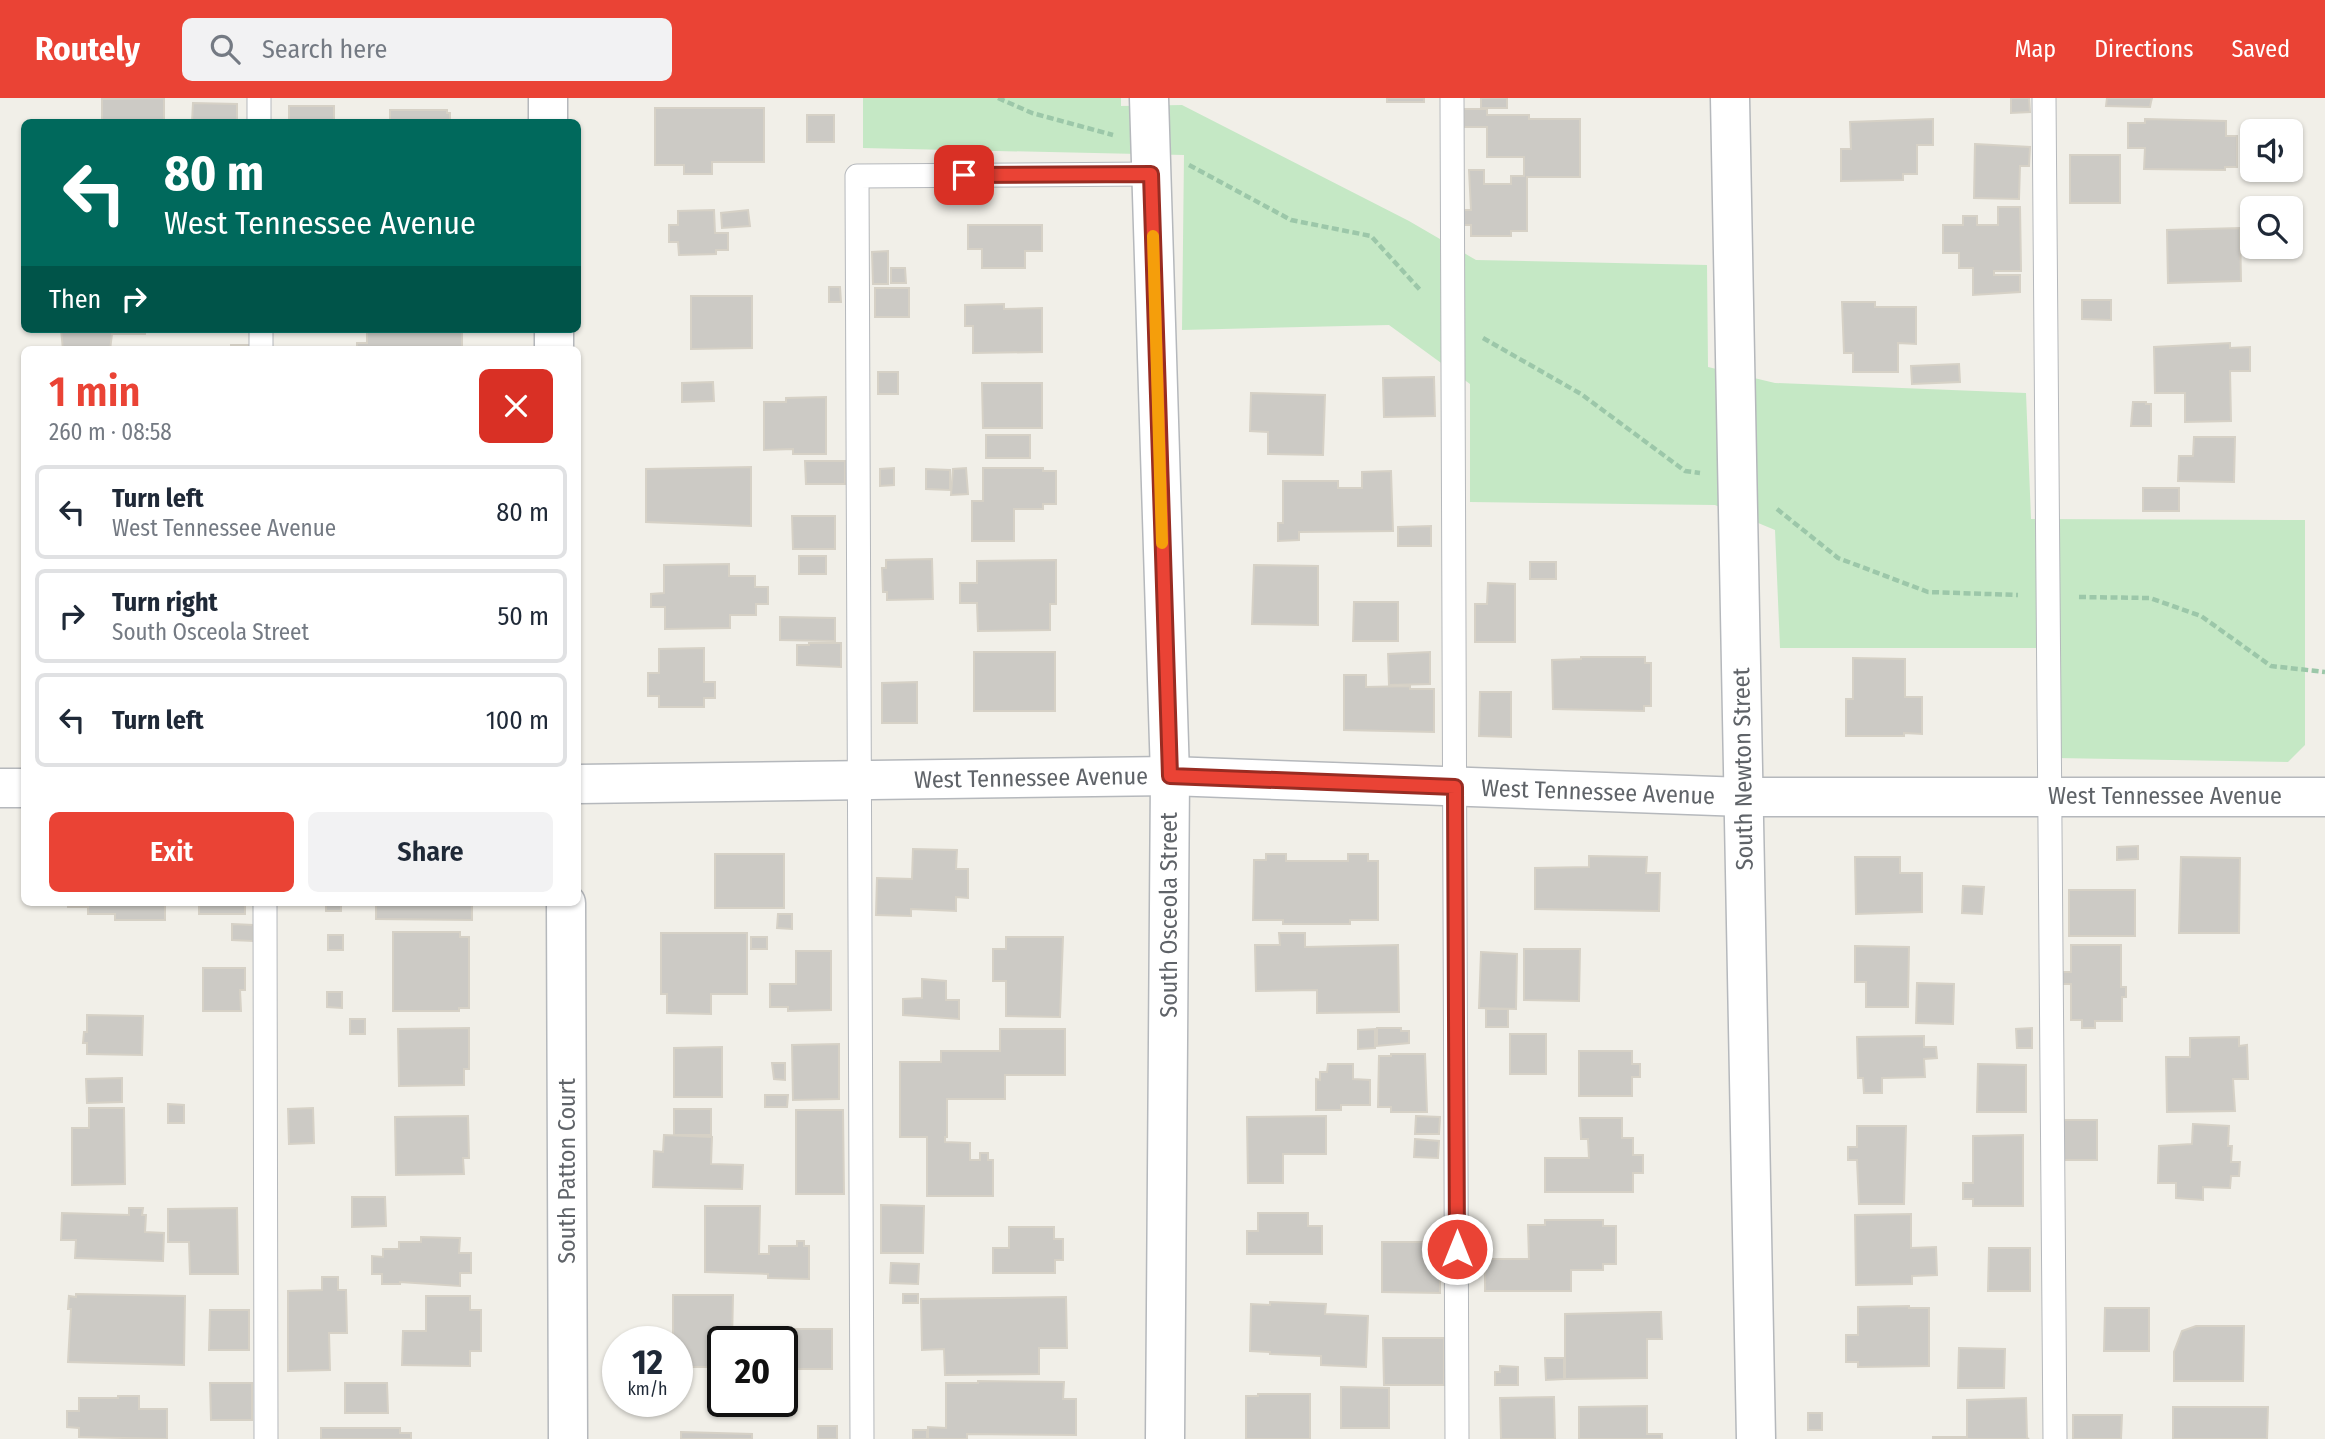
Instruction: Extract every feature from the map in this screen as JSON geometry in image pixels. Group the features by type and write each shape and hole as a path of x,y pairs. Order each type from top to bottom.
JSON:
{"street":[{"path":"548,98 548,119"},
{"name":"South Osceola Street","path":"1149,98 1170,776 1165,1439"},
{"name":"South Newton Street","path":"1730,98 1756,1439"},
{"name":"West Tennessee Avenue","path":"581,785 1170,776 1743,797 2325,797"},
{"path":"0,788 21,788"},
{"name":"South Patton Court","path":"566,906 568,1439"}],"lane":[{"path":"259,98 259,119"},
{"path":"1452,98 1457,1439"},
{"path":"2044,98 2054,1439"},
{"path":"862,1439 857,176 1151,160"},
{"path":"264,906 266,1439"}],"path":[{"path":"998,98 1151,160 1224,182 1291,220 1371,236 1443,315 1581,394 1685,471 1737,477 1838,558 1928,592 2150,598 2201,616 2271,666 2325,672"}],"green space":[{"path":"863,98 1121,98 1121,106 1182,105 1409,221 1476,260 1707,265 1708,367 1775,383 2026,393 2031,519 2305,520 2305,745 2288,762 2056,758 2056,648 1780,648 1775,530 1715,505 1470,502 1470,384 1389,325 1182,330 1184,155 863,148"}],"building":[{"path":"164,98 164,119 102,119 102,99"},
{"path":"1387,98 1424,98 1424,102 1387,102"},
{"path":"1481,98 1507,98 1507,108 1481,108"},
{"path":"2011,98 2029,98 2030,112 2011,113"},
{"path":"2107,98 2152,98 2150,107 2106,106"},
{"path":"193,103 237,104 237,119 192,119"},
{"path":"289,106 334,106 334,119 289,119"},
{"path":"655,108 764,108 764,162 712,162 712,174 684,174 684,165 655,165"},
{"path":"1464,109 1487,109 1487,115 1529,115 1529,119 1580,119 1580,177 1527,177 1527,231 1511,231 1511,236 1471,236 1471,225 1462,225 1462,210 1471,210 1469,170 1484,170 1484,184 1511,184 1511,176 1524,176 1524,157 1487,157 1487,127 1464,127"},
{"path":"390,110 447,110 447,113 450,113 450,119 390,119"},
{"path":"807,115 834,115 834,142 807,142"},
{"path":"1933,119 1933,145 1917,145 1917,174 1903,174 1903,180 1841,181 1841,149 1851,149 1850,122"},
{"path":"2145,119 2226,121 2226,136 2237,136 2237,167 2225,167 2225,170 2144,169 2145,148 2128,148 2128,123 2145,123"},
{"path":"1975,144 2030,147 2029,166 2020,166 2019,199 1974,198"},
{"path":"2070,155 2120,155 2120,203 2070,203"},
{"path":"1998,207 2020,207 2021,271 1994,271 1994,275 2020,275 2020,292 1973,295 1973,268 1959,268 1959,253 1943,253 1943,225 1963,225 1963,216 1977,216 1977,225 1998,225"},
{"path":"714,210 715,233 728,233 728,250 716,250 716,254 679,255 678,242 669,242 669,225 678,225 678,211"},
{"path":"748,210 750,226 722,228 721,213"},
{"path":"968,225 1042,225 1042,251 1025,251 1025,268 982,268 982,249 968,249"},
{"path":"2240,228 2241,281 2168,283 2167,230"},
{"path":"888,251 888,284 873,284 872,252"},
{"path":"891,268 905,268 906,283 891,283"},
{"path":"829,287 840,287 841,302 829,302"},
{"path":"875,288 909,288 909,317 875,317"},
{"path":"691,296 752,296 752,348 691,349"},
{"path":"2082,300 2111,300 2111,320 2082,319"},
{"path":"1842,302 1875,302 1875,307 1916,307 1916,344 1898,343 1898,372 1853,372 1853,353 1844,353"},
{"path":"1004,304 1004,309 1042,308 1042,352 973,353 973,326 965,326 965,305"},
{"path":"61,333 145,333 112,334 110,346 63,346"},
{"path":"367,333 462,333 462,346 357,346 357,343 367,343"},
{"path":"2230,343 2230,348 2250,347 2250,371 2230,371 2231,421 2185,422 2185,393 2155,393 2154,347"},
{"path":"1959,364 1960,382 1912,384 1911,366"},
{"path":"878,372 898,372 898,394 878,394"},
{"path":"1434,377 1435,416 1384,417 1383,378"},
{"path":"713,382 714,401 682,402 682,383"},
{"path":"982,383 1042,383 1042,428 983,428"},
{"path":"1251,393 1325,395 1323,455 1268,454 1268,432 1250,431"},
{"path":"826,397 826,454 793,454 793,449 764,450 764,402 786,402 786,398"},
{"path":"2133,402 2151,404 2151,426 2131,426"},
{"path":"986,435 1030,435 1030,458 986,458"},
{"path":"2194,437 2235,437 2234,482 2178,481 2179,456 2193,456"},
{"path":"805,461 845,461 845,484 806,484"},
{"path":"751,467 751,526 646,522 646,469"},
{"path":"894,468 894,485 880,486 880,469"},
{"path":"966,468 968,494 951,495 953,469"},
{"path":"983,468 1043,468 1043,471 1056,471 1056,504 1043,504 1043,509 1014,509 1014,541 972,541 972,501 983,501"},
{"path":"926,469 950,470 950,490 926,489"},
{"path":"1391,471 1393,531 1299,532 1299,540 1278,541 1278,523 1283,523 1283,481 1338,481 1338,488 1362,488 1362,472"},
{"path":"2143,488 2179,488 2179,511 2143,511"},
{"path":"792,516 835,516 835,549 793,549"},
{"path":"1431,526 1431,546 1398,546 1398,527"},
{"path":"799,556 826,556 826,574 799,574"},
{"path":"932,559 933,599 887,600 887,592 883,592 882,568 886,568 886,560"},
{"path":"1056,560 1056,604 1050,604 1050,630 978,631 977,603 960,603 960,583 977,583 977,561"},
{"path":"1530,562 1556,562 1556,579 1530,579"},
{"path":"729,564 729,576 755,576 755,587 768,587 768,604 756,604 756,615 730,615 730,628 665,629 665,607 651,607 651,594 664,593 664,565"},
{"path":"1254,565 1318,566 1318,625 1252,624"},
{"path":"1488,583 1515,584 1515,642 1475,642 1475,604 1487,604"},
{"path":"1354,602 1398,602 1398,641 1353,641"},
{"path":"780,617 835,618 835,641 780,640"},
{"path":"841,643 841,667 797,665 797,645"},
{"path":"704,648 704,682 715,682 715,698 704,698 704,707 659,707 659,696 648,696 648,673 659,673 659,649"},
{"path":"974,652 1055,652 1055,711 974,711"},
{"path":"1430,652 1430,684 1389,685 1388,654"},
{"path":"1645,657 1645,663 1651,663 1651,706 1644,706 1644,711 1553,709 1552,660"},
{"path":"1853,658 1905,659 1905,697 1922,697 1922,734 1846,736 1846,699 1853,699"},
{"path":"1344,675 1366,675 1366,687 1410,686 1410,689 1434,689 1434,732 1344,730"},
{"path":"917,682 917,723 882,723 882,683"},
{"path":"1480,692 1511,692 1511,737 1479,736"},
{"path":"2138,846 2138,859 2117,860 2117,847"},
{"path":"913,849 957,850 956,869 968,869 968,898 956,897 956,911 911,909 911,916 876,915 877,878 912,879"},
{"path":"715,854 784,854 784,908 715,908"},
{"path":"1266,854 1286,854 1286,861 1348,861 1348,854 1368,854 1368,861 1378,861 1378,920 1350,920 1350,924 1283,924 1283,920 1253,920 1254,860 1266,860"},
{"path":"1589,856 1647,857 1646,873 1660,873 1659,911 1535,909 1535,868 1589,867"},
{"path":"1855,857 1900,857 1900,873 1922,873 1922,912 1856,914"},
{"path":"2181,857 2240,858 2239,933 2179,933"},
{"path":"1963,886 1984,887 1982,914 1962,913"},
{"path":"2069,890 2135,890 2135,936 2069,936"},
{"path":"165,906 165,920 115,920 115,914 88,914 88,907 68,907"},
{"path":"199,906 245,906 245,914 199,914"},
{"path":"326,906 341,906 341,911 326,911"},
{"path":"376,906 472,906 472,920 376,919"},
{"path":"778,914 792,914 792,929 777,928"},
{"path":"232,924 253,925 253,941 232,940"},
{"path":"393,932 460,932 460,937 469,937 469,1008 459,1008 459,1011 393,1011"},
{"path":"661,933 747,933 747,994 711,994 711,1014 667,1013 667,994 661,994"},
{"path":"1279,933 1305,933 1305,947 1398,945 1399,1012 1317,1013 1317,990 1256,991 1255,945 1280,945"},
{"path":"328,935 343,935 343,950 328,950"},
{"path":"751,937 767,937 767,949 751,949"},
{"path":"1006,937 1063,937 1060,1017 1006,1016 1006,981 993,981 993,949 1006,949"},
{"path":"2071,945 2121,945 2121,987 2126,987 2126,997 2122,997 2122,1021 2095,1021 2095,1028 2082,1028 2082,1020 2071,1020 2071,984 2062,984 2062,972 2071,972"},
{"path":"1855,946 1909,947 1908,1007 1866,1007 1866,982 1855,982"},
{"path":"1524,949 1580,949 1579,1001 1524,1000"},
{"path":"796,951 831,951 831,1010 788,1011 788,1007 770,1007 770,984 796,984"},
{"path":"1481,952 1517,954 1516,1009 1479,1008"},
{"path":"203,968 245,968 245,990 240,990 241,1011 203,1011"},
{"path":"922,979 946,981 946,1000 959,1000 959,1019 903,1015 903,999 922,998"},
{"path":"1917,983 1954,984 1953,1024 1916,1023"},
{"path":"327,992 342,992 342,1008 327,1007"},
{"path":"1486,1009 1508,1009 1508,1027 1486,1027"},
{"path":"87,1015 143,1016 142,1055 87,1054 87,1043 83,1043 84,1032 87,1032"},
{"path":"350,1019 365,1019 365,1034 350,1034"},
{"path":"469,1028 469,1069 464,1069 464,1085 399,1086 398,1029"},
{"path":"1377,1028 1401,1028 1401,1031 1409,1031 1409,1043 1377,1046"},
{"path":"2032,1028 2032,1048 2017,1048 2016,1029"},
{"path":"1000,1029 1065,1029 1065,1075 1005,1075 1005,1099 947,1099 945,1142 970,1143 970,1160 980,1160 980,1153 988,1153 988,1160 993,1160 993,1196 927,1196 927,1137 900,1137 900,1062 941,1062 941,1051 1000,1051"},
{"path":"1375,1029 1375,1048 1358,1049 1358,1030"},
{"path":"1510,1034 1546,1034 1546,1074 1510,1074"},
{"path":"1924,1036 1924,1047 1936,1047 1937,1058 1924,1059 1925,1077 1882,1078 1882,1093 1864,1093 1863,1078 1858,1078 1857,1037"},
{"path":"2239,1037 2239,1046 2247,1045 2248,1079 2233,1079 2235,1111 2167,1112 2166,1057 2190,1057 2190,1038"},
{"path":"839,1044 839,1099 793,1100 792,1045"},
{"path":"722,1047 722,1097 674,1097 674,1048"},
{"path":"1579,1051 1632,1051 1632,1064 1640,1064 1640,1077 1632,1077 1632,1096 1579,1096"},
{"path":"1425,1054 1427,1112 1391,1112 1391,1107 1378,1107 1379,1056"},
{"path":"772,1063 785,1063 785,1080 774,1079"},
{"path":"1328,1064 1353,1064 1353,1079 1370,1080 1370,1105 1341,1105 1341,1110 1316,1110 1316,1079 1320,1080 1320,1072 1327,1072"},
{"path":"1978,1064 2026,1065 2026,1112 1977,1112"},
{"path":"122,1078 122,1102 87,1103 86,1079"},
{"path":"765,1095 788,1095 787,1107 765,1107"},
{"path":"168,1104 184,1105 184,1123 168,1123"},
{"path":"89,1108 124,1108 125,1184 72,1185 72,1128 89,1128"},
{"path":"313,1108 314,1143 289,1144 288,1109"},
{"path":"674,1109 711,1109 711,1135 674,1135"},
{"path":"796,1110 843,1110 844,1194 796,1194"},
{"path":"468,1116 469,1158 463,1158 464,1174 396,1175 395,1117"},
{"path":"1326,1116 1326,1154 1283,1154 1283,1183 1248,1183 1247,1117"},
{"path":"1416,1116 1440,1117 1439,1134 1415,1134"},
{"path":"1580,1118 1622,1118 1622,1138 1633,1138 1633,1155 1643,1155 1643,1173 1633,1173 1633,1192 1545,1192 1545,1158 1589,1158 1588,1139 1581,1139"},
{"path":"2063,1120 2097,1120 2097,1160 2062,1160"},
{"path":"2193,1124 2229,1126 2228,1146 2232,1146 2231,1162 2240,1162 2239,1176 2231,1176 2230,1188 2203,1187 2203,1200 2176,1198 2176,1183 2158,1183 2159,1146 2192,1144"},
{"path":"1857,1126 1906,1126 1904,1204 1859,1204 1857,1160 1848,1160 1848,1147 1857,1147"},
{"path":"664,1135 712,1137 711,1164 743,1165 742,1189 653,1187 654,1151 663,1152"},
{"path":"2023,1135 2023,1206 1973,1206 1973,1199 1963,1199 1963,1183 1973,1183 1973,1136"},
{"path":"1415,1139 1439,1141 1438,1158 1414,1157"},
{"path":"352,1197 385,1197 386,1226 352,1227"},
{"path":"881,1205 924,1206 923,1253 881,1253"},
{"path":"705,1206 760,1206 759,1254 769,1254 769,1246 797,1246 797,1241 804,1241 804,1246 809,1246 809,1279 768,1278 768,1274 705,1272"},
{"path":"129,1208 143,1208 142,1215 146,1215 145,1232 164,1233 163,1261 75,1258 76,1240 61,1240 62,1213 129,1215"},
{"path":"237,1208 238,1274 190,1274 189,1242 168,1242 168,1209"},
{"path":"1258,1213 1308,1213 1308,1226 1322,1226 1322,1254 1247,1254 1247,1231 1258,1231"},
{"path":"1911,1214 1911,1248 1936,1247 1937,1275 1912,1276 1912,1284 1856,1285 1855,1215"},
{"path":"1545,1220 1603,1220 1603,1226 1616,1226 1616,1264 1603,1264 1603,1270 1571,1270 1571,1291 1485,1291 1485,1259 1529,1259 1528,1225 1545,1225"},
{"path":"1009,1227 1054,1227 1054,1239 1063,1239 1063,1260 1055,1260 1055,1273 993,1273 993,1248 1009,1248"},
{"path":"421,1237 460,1238 459,1253 471,1253 471,1273 460,1273 460,1286 400,1282 382,1284 382,1274 372,1274 372,1256 383,1257 383,1249 399,1249 399,1242 421,1242"},
{"path":"1382,1242 1440,1242 1440,1293 1382,1292"},
{"path":"1989,1248 2030,1248 2030,1291 1988,1291"},
{"path":"891,1263 919,1264 918,1284 890,1283"},
{"path":"322,1277 338,1277 338,1290 346,1290 347,1333 329,1333 330,1370 288,1371 288,1291 322,1290"},
{"path":"76,1294 185,1296 184,1365 68,1362 71,1309 68,1309 69,1296 76,1297"},
{"path":"903,1294 918,1294 918,1303 903,1303"},
{"path":"673,1295 733,1295 732,1326 707,1326 707,1367 693,1367 693,1326 673,1326"},
{"path":"426,1296 470,1296 470,1310 481,1310 481,1351 470,1351 470,1366 402,1365 403,1331 426,1331"},
{"path":"1066,1297 1067,1348 1039,1348 1039,1374 945,1375 944,1349 922,1350 921,1299"},
{"path":"1270,1302 1326,1304 1325,1314 1368,1316 1366,1367 1321,1365 1321,1356 1250,1351 1251,1304 1270,1305"},
{"path":"1858,1307 1929,1308 1929,1366 1858,1367 1858,1362 1846,1362 1846,1335 1858,1335"},
{"path":"2105,1308 2149,1308 2149,1351 2104,1351"},
{"path":"210,1310 249,1310 249,1350 209,1350"},
{"path":"1661,1312 1662,1339 1647,1339 1647,1378 1565,1379 1565,1314"},
{"path":"2196,1326 2244,1326 2243,1381 2174,1381 2174,1352 2182,1331"},
{"path":"798,1329 832,1329 832,1369 798,1369"},
{"path":"1383,1338 1444,1338 1444,1385 1384,1385"},
{"path":"1959,1348 2005,1349 2004,1388 1958,1388"},
{"path":"1545,1358 1564,1358 1564,1379 1546,1380"},
{"path":"1500,1366 1518,1367 1518,1385 1495,1385 1495,1372 1500,1372"},
{"path":"1064,1382 1063,1399 1076,1399 1076,1435 967,1434 967,1439 928,1439 928,1427 946,1428 946,1383"},
{"path":"210,1383 252,1383 252,1420 211,1420"},
{"path":"345,1383 387,1383 388,1413 345,1413"},
{"path":"1341,1387 1389,1388 1389,1428 1341,1428"},
{"path":"1310,1394 1310,1439 1246,1439 1246,1396"},
{"path":"139,1396 139,1409 167,1409 167,1439 79,1437 79,1428 67,1427 67,1411 79,1411 79,1398"},
{"path":"1554,1397 1555,1439 1501,1439 1500,1398"},
{"path":"2026,1398 2029,1439 1933,1439 1967,1437 1967,1400"},
{"path":"1647,1406 1647,1434 1662,1434 1662,1439 1579,1439 1579,1407"},
{"path":"2173,1407 2268,1407 2267,1439 2173,1439"},
{"path":"1808,1413 1822,1413 1822,1430 1808,1430"},
{"path":"2073,1415 2122,1415 2121,1439 2073,1439"},
{"path":"818,1426 837,1426 837,1439 818,1439"},
{"path":"321,1428 400,1428 400,1433 411,1433 411,1439 321,1439"},
{"path":"913,1430 927,1430 927,1439 913,1439"},
{"path":"681,1432 752,1434 752,1439 681,1439"}],"slow traffic":[{"path":"1153,236 1162,543"}],"route":[{"path":"964,175 1151,174 1170,776 1455,787 1457,1249"}]}
